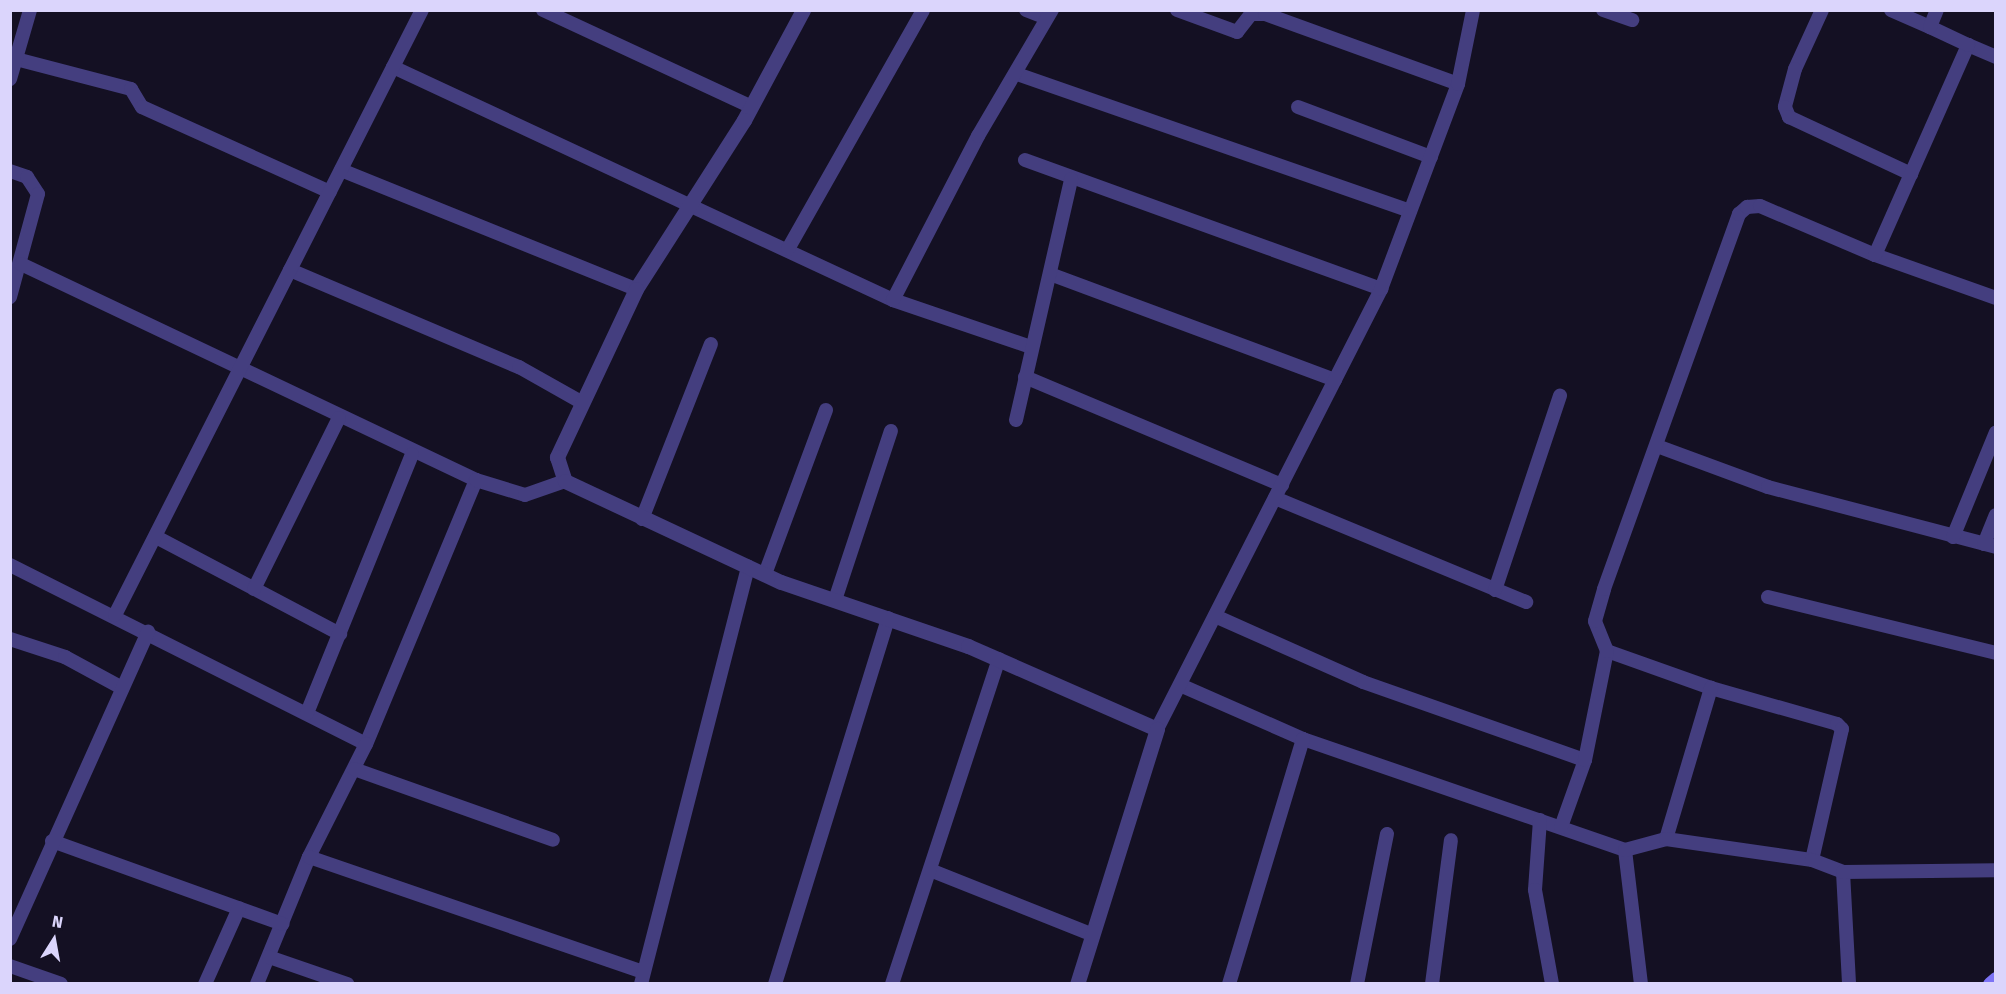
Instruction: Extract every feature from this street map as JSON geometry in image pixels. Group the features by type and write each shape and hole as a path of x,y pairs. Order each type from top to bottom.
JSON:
{"main road":[{"path":"1990,984 1995,980"}],"street":[{"path":"10,79 30,10"},
{"path":"115,615 158,538 422,10"},
{"path":"543,10 752,107"},
{"path":"788,249 923,10"},
{"path":"893,300 978,136 1017,74 1050,14 1026,10"},
{"path":"1177,10 1195,14 1237,32 1251,14 1265,14 1458,84"},
{"path":"1077,984 1157,729 1381,289 1458,84 1473,10"},
{"path":"1602,10 1632,20"},
{"path":"1822,10 1795,69 1785,107 1788,117 1911,174"},
{"path":"1891,10 1995,57"},
{"path":"1930,27 1937,10"},
{"path":"798,12 752,107 693,204 636,289 557,457 565,481 748,567 999,659 1157,729"},
{"path":"1875,255 1968,45"},
{"path":"16,59 131,89 142,107 330,192"},
{"path":"393,67 693,204 893,300 1031,347"},
{"path":"1017,74 1410,211"},
{"path":"1298,107 1431,157"},
{"path":"1025,160 1071,179 1381,289"},
{"path":"341,170 636,289"},
{"path":"10,171 27,177 38,194 21,264 10,297"},
{"path":"1016,420 1071,179"},
{"path":"1561,826 1585,760 1606,651 1595,621 1739,214 1747,207 1760,206 1875,255 1995,298"},
{"path":"21,264 412,454 476,480 525,495 565,481"},
{"path":"290,270 519,367 581,402"},
{"path":"1050,273 1335,380"},
{"path":"642,519 711,345"},
{"path":"1024,377 1526,602"},
{"path":"1495,590 1560,396"},
{"path":"765,574 826,410"},
{"path":"254,589 339,418"},
{"path":"835,600 891,431"},
{"path":"1953,537 1995,432"},
{"path":"1657,446 1768,487 1990,546 1995,515"},
{"path":"308,713 412,454"},
{"path":"257,984 309,857 366,744 476,480"},
{"path":"158,538 340,634"},
{"path":"10,565 115,615 366,744"},
{"path":"309,857 642,978 748,567"},
{"path":"1768,597 1995,653"},
{"path":"1215,616 1363,682 1585,760"},
{"path":"775,984 888,618"},
{"path":"10,939 52,841 148,632"},
{"path":"10,639 65,657 122,688"},
{"path":"1606,651 1711,688 1842,729 1812,860"},
{"path":"892,984 999,659"},
{"path":"1180,685 1303,739 1561,826 1625,850 1666,839 1812,860 1843,872 1995,870"},
{"path":"1666,839 1711,688"},
{"path":"1229,984 1303,739"},
{"path":"354,769 553,840"},
{"path":"1540,820 1535,890 1552,984"},
{"path":"1357,984 1387,834"},
{"path":"1432,984 1451,840"},
{"path":"52,841 283,924"},
{"path":"1625,850 1641,984"},
{"path":"930,870 1094,935"},
{"path":"1843,872 1849,984"},
{"path":"205,984 239,908"},
{"path":"269,957 347,984"},
{"path":"10,966 62,984"}]}
